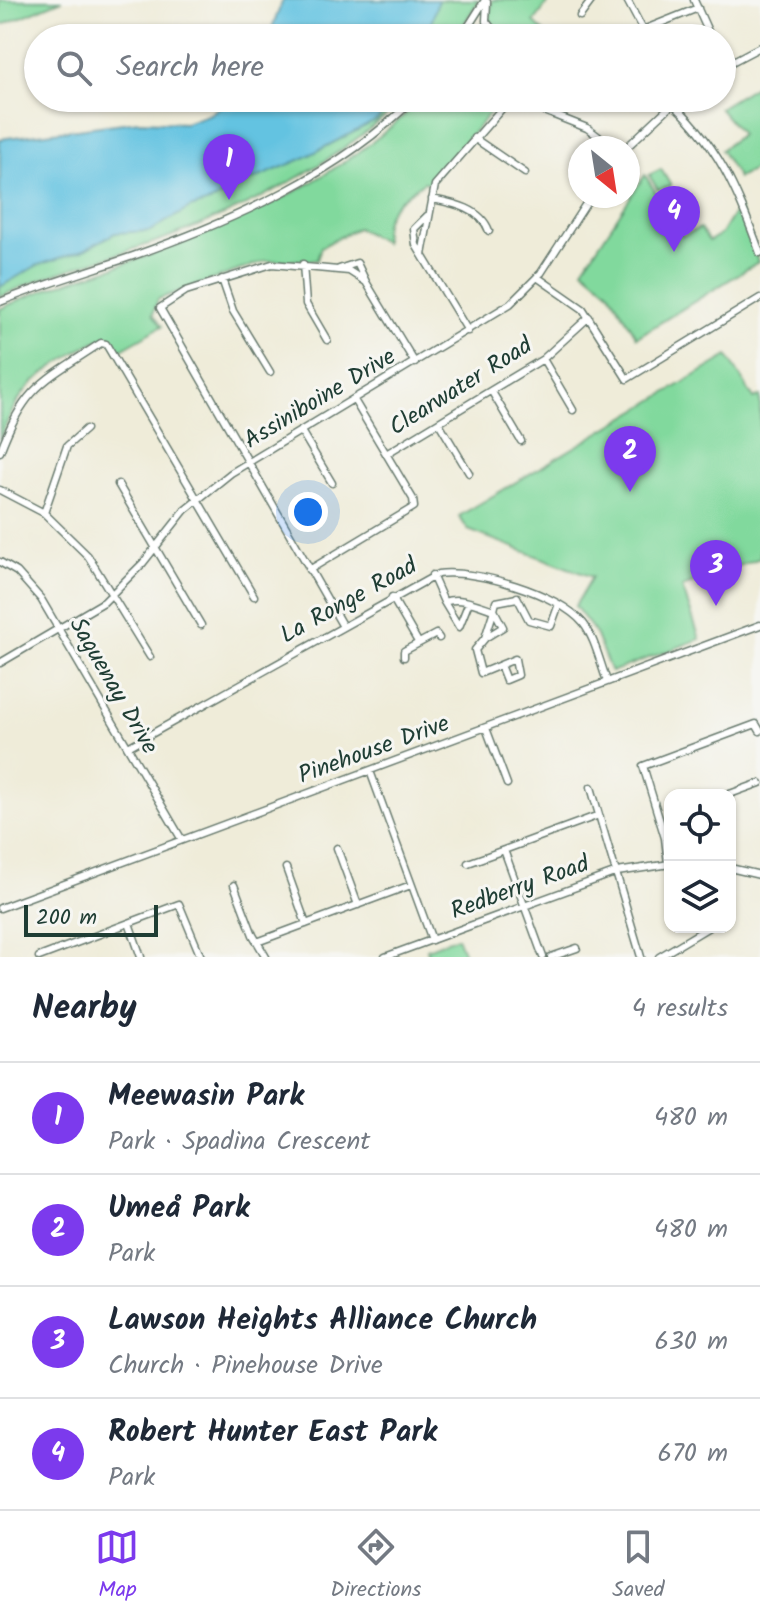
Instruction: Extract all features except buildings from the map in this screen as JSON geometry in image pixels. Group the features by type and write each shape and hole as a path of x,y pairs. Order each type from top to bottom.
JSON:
{"street":[{"path":"470,24 486,0"},
{"path":"486,0 488,24"},
{"path":"580,16 592,0"},
{"path":"627,0 640,24"},
{"path":"694,0 705,24"},
{"path":"658,24 698,8"},
{"path":"736,59 760,47"},
{"path":"0,302 172,242 264,201 362,143 399,112"},
{"path":"468,331 422,255 427,216 435,185 497,112"},
{"path":"549,112 587,128 598,136"},
{"path":"638,136 661,112"},
{"path":"683,112 723,163 760,253"},
{"path":"474,138 525,173"},
{"path":"432,199 470,211 486,224 489,231"},
{"name":"Assiniboine Drive","path":"1,661 61,630 113,594 197,498 247,463 510,304 537,277 583,208"},
{"path":"752,229 760,226"},
{"path":"342,625 160,311 161,306 186,291 272,264 339,269 366,282 415,363"},
{"path":"303,264 306,304 327,340"},
{"path":"537,277 568,296 589,317 627,379 760,298"},
{"path":"222,279 233,311 270,372"},
{"name":"Clearwater Road","path":"386,454 543,359 589,317"},
{"path":"0,452 26,397 46,378 103,343 109,347 254,596"},
{"path":"543,359 573,410"},
{"path":"492,392 521,441"},
{"path":"309,570 414,507 413,499 354,400"},
{"path":"439,423 469,473"},
{"path":"44,513 67,446 86,429"},
{"path":"301,431 332,483"},
{"path":"118,484 201,625"},
{"path":"0,490 44,513 88,556 150,657"},
{"name":"Saguenay Drive","path":"0,562 31,586 61,630 182,840"},
{"name":"La Ronge Road","path":"128,747 432,575 463,572 559,604 584,625 607,681"},
{"path":"432,575 459,627 469,602"},
{"path":"519,590 517,598 529,620 551,626 559,604"},
{"path":"392,597 418,642"},
{"path":"444,602 453,598 494,610"},
{"path":"500,665 481,673 475,650 485,638 496,602 517,598"},
{"path":"485,638 502,630 494,610"},
{"name":"Pinehouse Drive","path":"0,908 760,625"},
{"path":"404,657 404,651 418,642 436,634 439,638"},
{"path":"668,861 660,820 643,766 756,724 760,731"},
{"path":"486,728 507,784"},
{"path":"370,771 432,940"},
{"path":"736,792 760,783"},
{"path":"591,787 641,957"},
{"path":"468,863 599,815"},
{"path":"660,820 664,819"},
{"path":"337,848 358,905"},
{"path":"504,850 543,957"},
{"name":"Redberry Road","path":"385,957 617,872 664,865"},
{"path":"286,868 306,924"},
{"path":"736,869 760,875"},
{"path":"234,885 266,957"},
{"path":"257,942 411,885"},
{"path":"39,957 179,904 201,957"},
{"path":"129,923 141,957"},
{"path":"659,957 699,933"},
{"path":"551,957 577,948"}],"green space":[{"path":"0,0 62,0 5,24 0,23"},
{"path":"431,0 479,0 464,24 423,24"},
{"path":"492,0 550,0 534,22 536,24 493,24 489,18"},
{"path":"760,83 760,167 738,178 721,150 741,134 722,112 736,112 736,98"},
{"path":"359,112 390,112 323,162 231,212 0,297 0,284 23,269"},
{"path":"407,112 491,112 429,183 424,182 394,206 385,221 384,242 357,228 321,247 317,260 265,261 158,299 153,314 162,326 118,351 110,338 103,339 54,367 21,396 0,441 0,309 176,245 252,213 325,174"},
{"path":"661,169 671,186 658,190 649,175"},
{"path":"645,175 682,236 700,228 709,241 721,234 738,206 758,262 637,337 609,291 583,269 623,208 640,208 640,183"},
{"path":"728,356 754,399 760,396 760,558 682,587 700,639 611,672 594,631 575,606 592,577 468,530 459,516"},
{"path":"457,937 465,957 429,957 427,949"}],"water":[{"path":"283,0 438,0 431,24 274,24"},
{"path":"384,112 377,120 304,158 238,186 213,201 190,208 150,231 115,233 84,250 36,266 0,287 0,139 139,121 185,123 210,114"}],"place":[{"name":"Meewasin Park","path":"229,200"},
{"name":"Robert Hunter East Park","path":"674,252"},
{"name":"Umeå Park","path":"630,492"},
{"name":"Lawson Heights Alliance Church","path":"716,606"}]}
